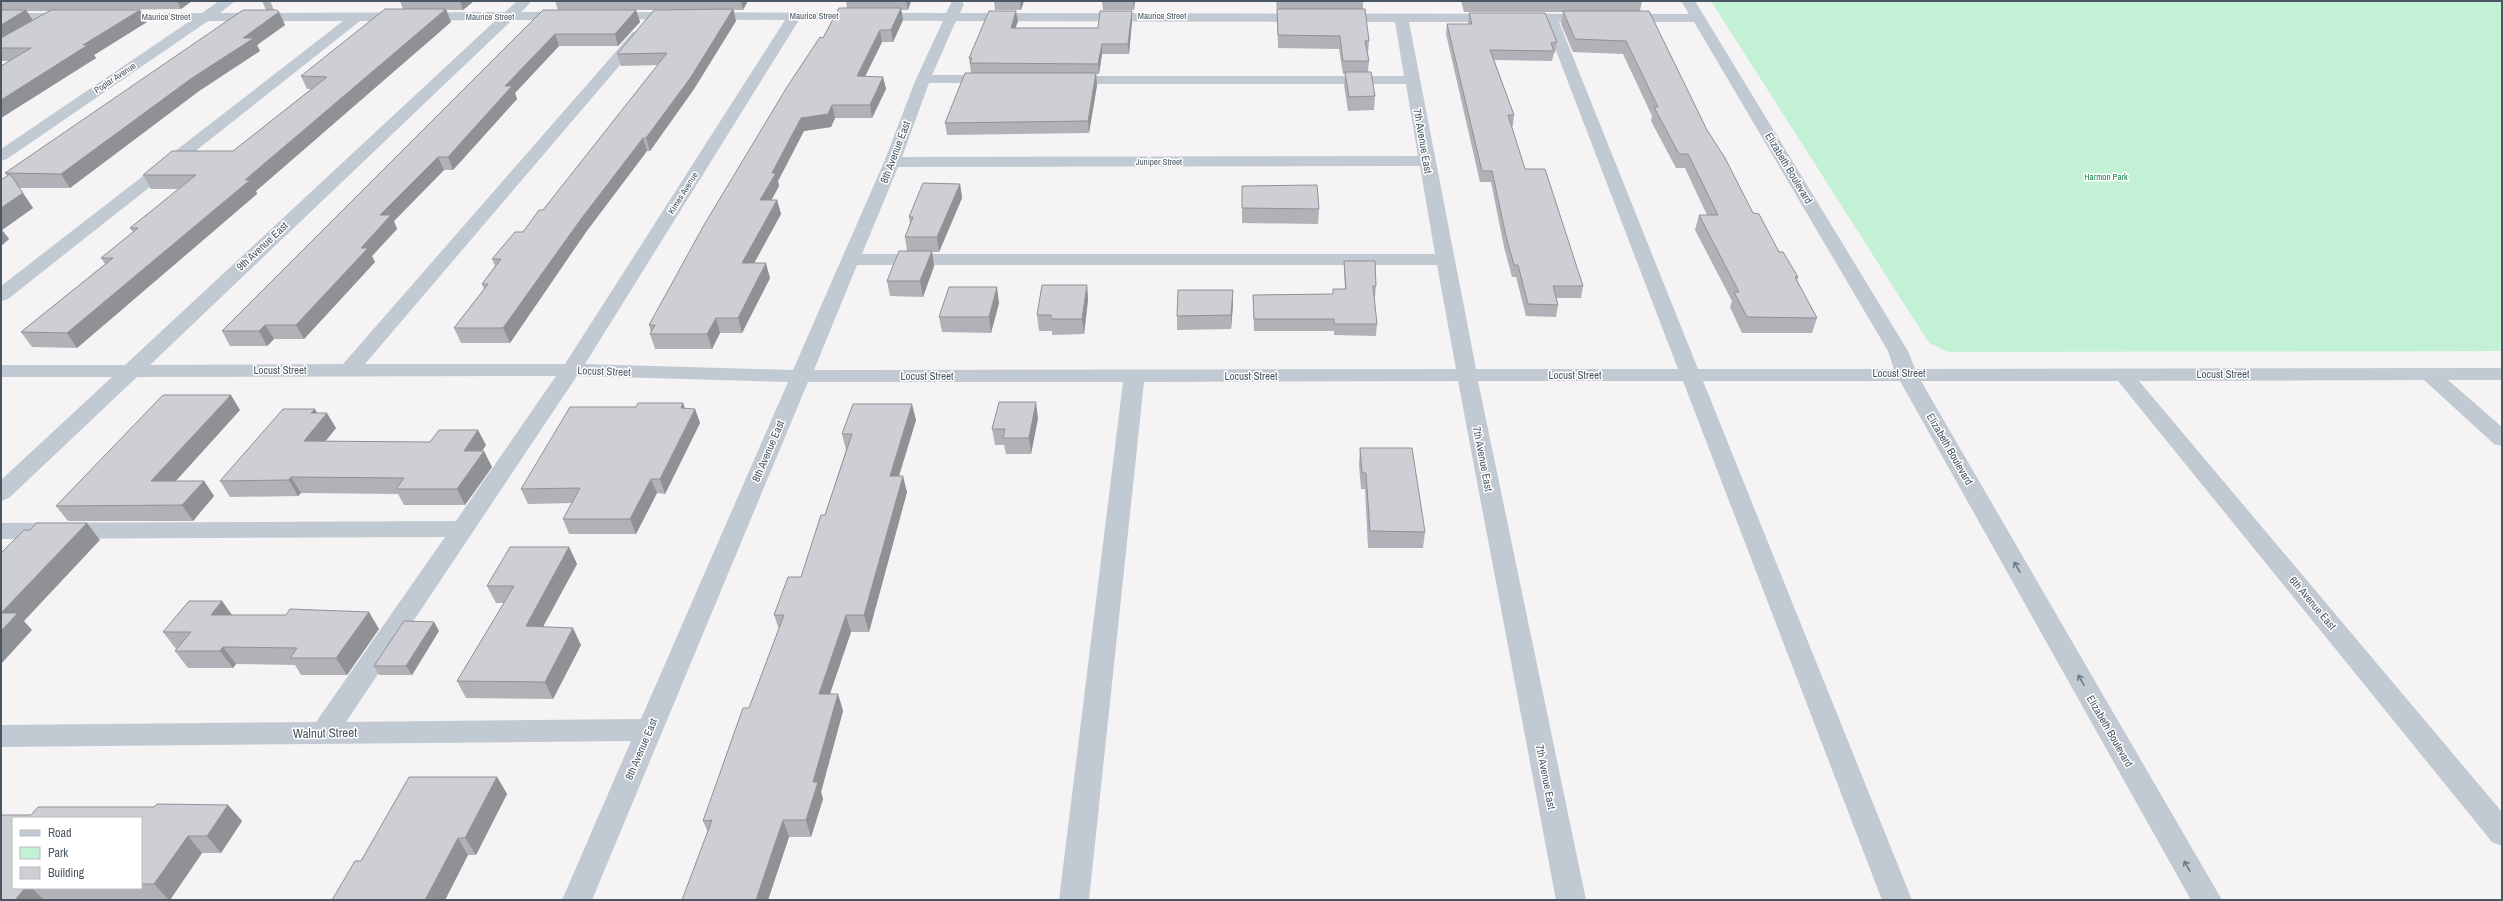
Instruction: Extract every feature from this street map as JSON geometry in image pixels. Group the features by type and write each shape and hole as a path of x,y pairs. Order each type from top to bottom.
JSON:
{"street":[{"name":"Poplar Avenue","path":"1,156 228,1"},
{"name":"9th Avenue East","path":"1,493 525,1"},
{"path":"1231,17 1232,1"},
{"name":"Elizabeth Boulevard","path":"1688,1 1898,351 1906,373 2207,900"},
{"name":"Maurice Street","path":"593,16 795,16 955,8 1231,17 1699,18"},
{"name":"8th Avenue East","path":"577,900 892,162 923,79 955,8"},
{"name":"Maurice Street","path":"102,17 204,18 577,16"},
{"path":"349,370 654,16"},
{"name":"Kimes Avenue","path":"324,733 571,370 795,16"},
{"path":"1,17 78,17"},
{"path":"35,29 55,17"},
{"path":"1,295 356,17"},
{"name":"7th Avenue East","path":"1401,17 1466,376 1571,900"},
{"path":"1550,17 1689,374 1897,900"},
{"path":"923,79 1010,79"},
{"path":"1049,80 1412,80"},
{"name":"Juniper Street","path":"892,162 1427,161"},
{"path":"850,260 1446,259"},
{"name":"Locust Street","path":"1,371 571,370 800,376 1466,376 1906,373 2502,374"},
{"name":"6th Avenue East","path":"2123,374 2502,833"},
{"path":"2430,374 2502,439"},
{"path":"1074,900 1134,376"},
{"path":"1,531 462,529"},
{"name":"Walnut Street","path":"1,736 649,730"}],"green space":[{"name":"Harmon Park","path":"1711,1 2499,1 2502,3 2502,351 1948,352 1929,343"}],"building":[{"path":"839,8 901,8 891,30 880,30 857,76 883,77 870,105 832,105 828,114 801,118 772,173 776,173 760,200 777,200 742,263 766,263 738,318 716,318 707,334 650,334 655,325 649,325 704,225 787,87 820,37 823,38"},
{"path":"385,9 446,9 245,180 250,180 67,333 21,332 113,258 101,258 138,228 130,228 196,175 143,175 172,151 233,151 327,77 301,76"},
{"path":"733,9 691,77 646,138 643,138 581,219 503,328 454,328 488,284 482,284 501,259 492,259 515,232 523,232 539,210 543,210 667,53 617,54 654,10"},
{"path":"1277,9 1365,9 1369,41 1365,41 1369,61 1343,61 1340,36 1278,35"},
{"path":"1,10 26,10 1,25"},
{"path":"51,10 140,10 83,45 88,45 1,100 1,66 31,48 1,48 1,38"},
{"path":"243,10 277,10 279,12 243,38 254,38 192,78 61,174 5,173"},
{"path":"543,10 636,10 615,34 555,34 505,86 512,86 448,157 438,157 380,215 391,215 361,248 368,248 296,325 265,325 259,331 222,331"},
{"path":"989,11 1016,11 1011,28 1098,28 1100,11 1132,11 1128,44 1102,44 1098,64 970,63 972,58 969,58"},
{"path":"1563,11 1649,11 1707,130 1725,158 1753,213 1759,214 1779,252 1783,252 1798,277 1795,277 1817,318 1747,317 1734,292 1739,292 1699,215 1718,215 1688,154 1679,154 1654,107 1658,107 1626,41 1575,39"},
{"path":"1469,13 1545,13 1557,42 1551,43 1554,51 1490,50 1514,115 1508,115 1525,169 1545,169 1583,286 1553,286 1558,305 1528,304 1518,265 1514,265 1506,236 1492,171 1482,171 1447,24 1472,24"},
{"path":"1345,72 1371,72 1375,96 1349,97"},
{"path":"965,73 1096,73 1088,121 945,123"},
{"path":"10,174 23,193 1,208 1,180"},
{"path":"923,183 960,184 937,237 905,237 913,217 909,217"},
{"path":"1317,185 1319,209 1242,208 1242,186"},
{"path":"899,251 932,251 920,281 887,281"},
{"path":"1344,261 1375,261 1376,286 1373,286 1377,324 1334,324 1334,319 1254,319 1253,295 1333,294 1333,289 1346,289"},
{"path":"1042,285 1087,285 1082,319 1051,319 1051,315 1037,315"},
{"path":"949,287 997,287 989,317 939,317"},
{"path":"1178,290 1233,290 1231,315 1177,316"},
{"path":"163,395 231,395 151,481 204,481 182,505 56,506"},
{"path":"999,402 1036,402 1029,438 1003,438 1005,429 992,429"},
{"path":"638,403 683,403 681,408 695,409 660,479 651,479 630,519 563,519 580,488 521,489 570,407 636,407"},
{"path":"853,404 912,404 890,476 903,476 864,615 846,615 819,694 838,694 813,782 818,782 806,820 783,820 756,900 682,900 712,820 703,821 743,708 749,708 784,615 774,615 788,577 801,577 821,515 825,515 852,434 842,434"},
{"path":"283,409 315,409 311,413 327,413 304,441 430,442 439,430 478,430 464,451 484,451 457,489 396,489 404,478 291,477 289,480 220,481"},
{"path":"1360,448 1412,448 1425,532 1370,531 1366,473 1362,473"},
{"path":"36,523 87,523 1,613 1,553 24,530 30,530"},
{"path":"510,547 569,547 526,626 573,628 545,682 457,681 514,586 487,586"},
{"path":"189,601 222,601 211,615 286,615 290,609 369,612 336,658 290,658 297,648 223,647 220,651 175,651 191,632 163,632"},
{"path":"1,613 18,613 1,631"},
{"path":"404,621 434,622 406,666 374,666"},
{"path":"409,777 497,777 465,838 458,838 425,900 332,900 355,861 361,861"},
{"path":"157,804 228,805 207,836 188,836 154,884 142,884 142,817 12,817 12,889 24,889 15,900 1,900 1,815 31,815 38,807 154,807"}]}
